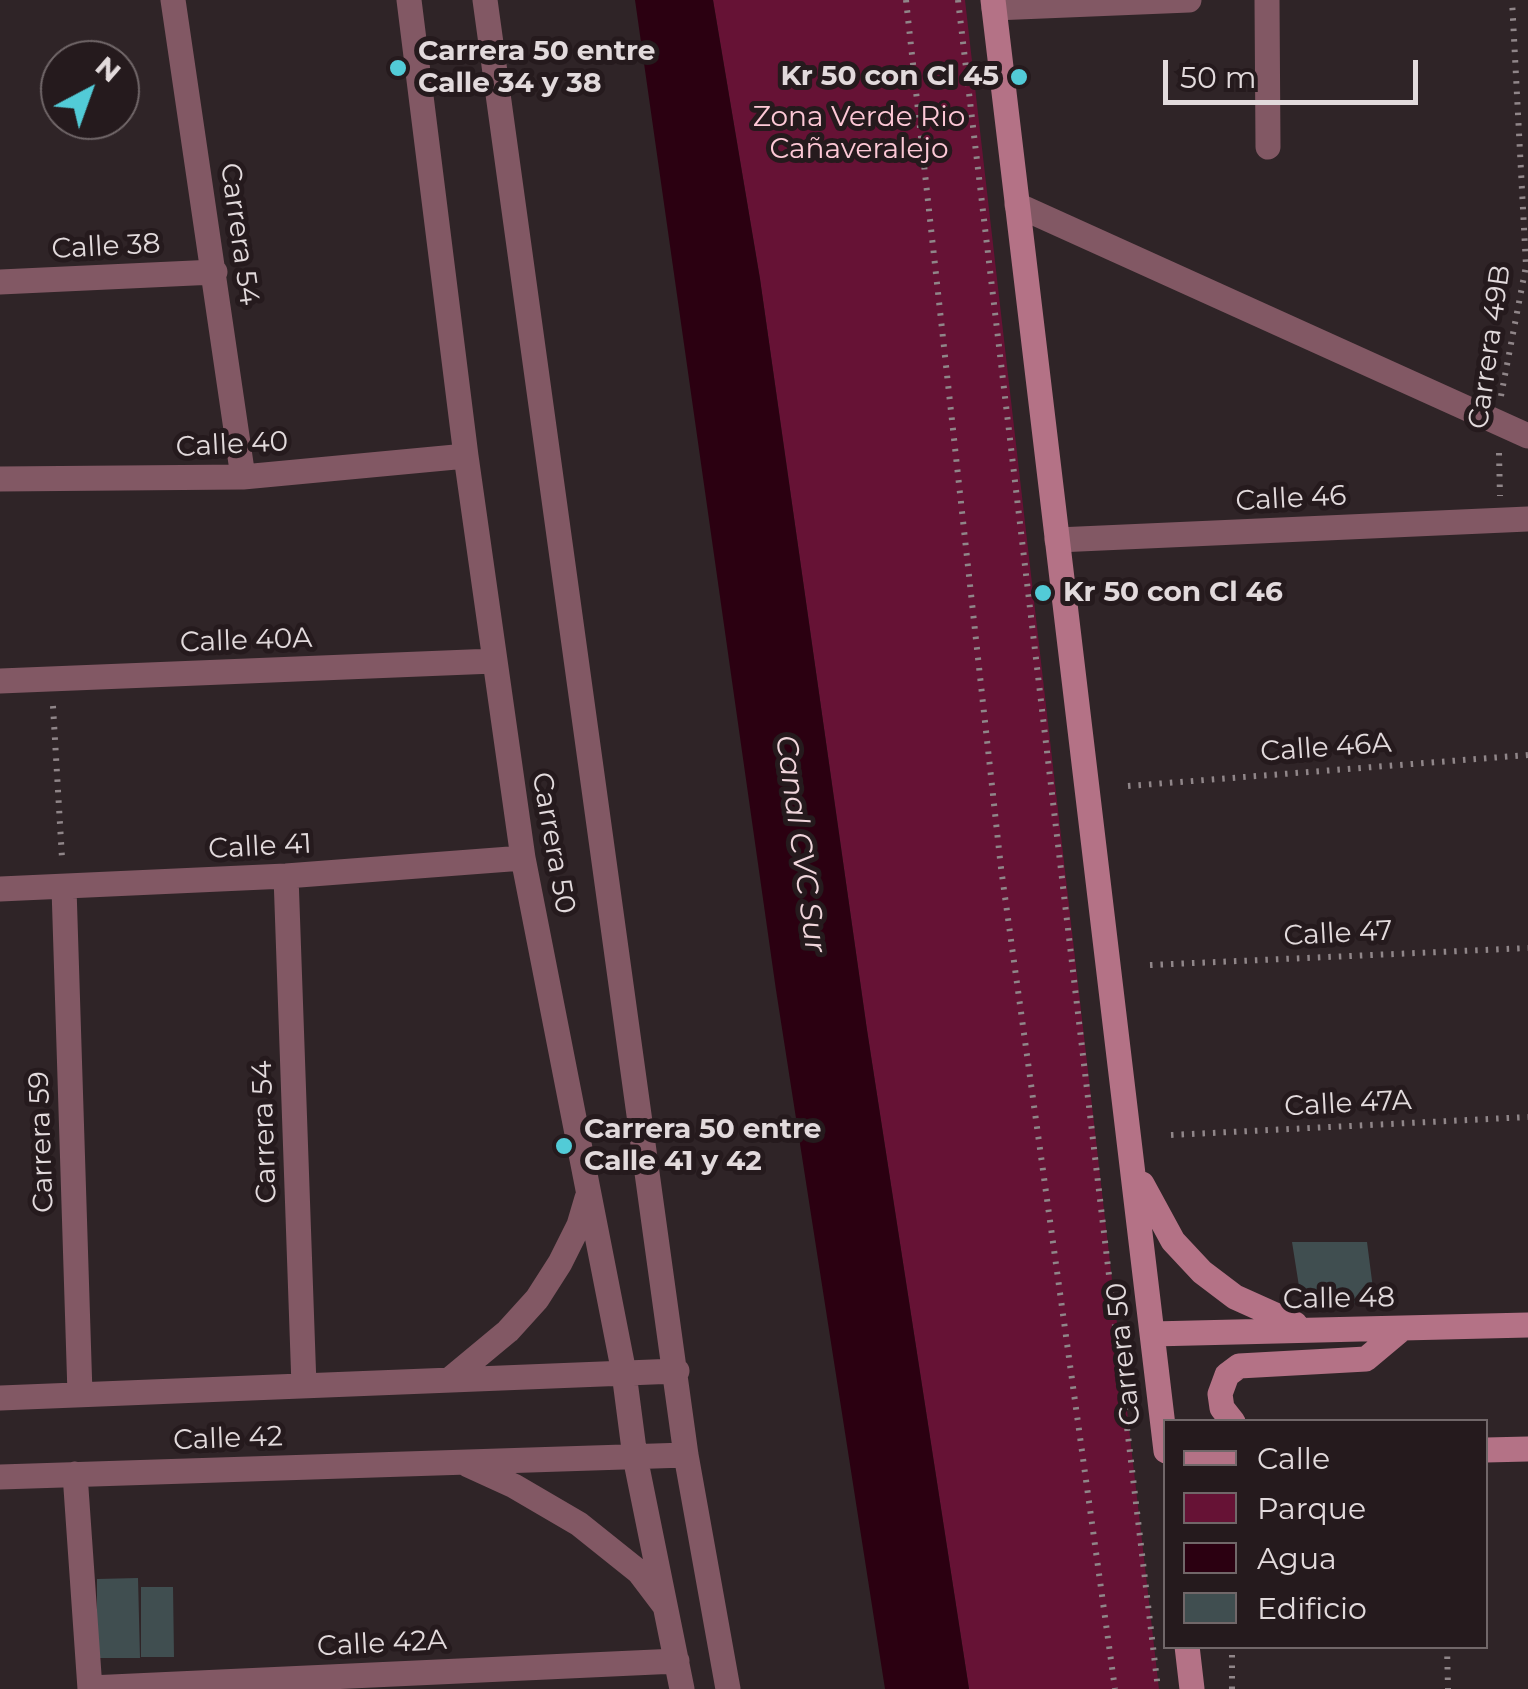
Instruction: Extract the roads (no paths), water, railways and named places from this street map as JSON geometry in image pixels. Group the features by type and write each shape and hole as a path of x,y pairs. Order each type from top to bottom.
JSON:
{"street":[{"name":"Carrera 54","path":"172,0 244,478"},
{"name":"Carrera 50","path":"409,0 466,456 523,858 682,1689"},
{"name":"Carrera 50","path":"485,0 686,1455 728,1689"},
{"path":"994,4 1188,0"},
{"path":"1267,0 1268,147"},
{"name":"Carrera 50","path":"994,4 1163,1426"},
{"path":"1017,206 1528,436"},
{"name":"Calle 38","path":"0,282 215,272"},
{"name":"Calle 40","path":"0,479 244,478 466,456"},
{"name":"Calle 46","path":"1057,540 1528,519"},
{"name":"Calle 40A","path":"0,682 494,662"},
{"name":"Calle 41","path":"0,889 286,876 523,858"},
{"name":"Carrera 54","path":"286,876 304,1386"},
{"name":"Carrera 59","path":"64,888 80,1394"},
{"path":"1134,1171 1173,1242 1202,1272 1235,1297 1312,1330"},
{"path":"448,1380 508,1331 537,1299 579,1226 589,1194"},
{"name":"Calle 48","path":"1152,1334 1528,1325"},
{"path":"1231,1419 1222,1408 1220,1394 1227,1376 1239,1366 1366,1359 1403,1328"},
{"name":"Calle 42","path":"0,1398 676,1370"},
{"path":"569,1374 598,1384 615,1399 619,1410 615,1432 608,1440 575,1459"},
{"path":"1488,1450 1528,1449"},
{"name":"Calle 42","path":"0,1477 686,1455"},
{"name":"Calle 42","path":"458,1461 514,1486 590,1532 639,1572 669,1614"},
{"path":"74,1474 90,1688"},
{"path":"1187,1649 1192,1687"},
{"path":"1192,1687 1197,1649"},
{"name":"Calle 42A","path":"90,1688 677,1661"}],"water":[{"name":"Canal CVC Sur","path":"635,0 713,0 760,279 867,1030 969,1689 885,1689 776,990"}],"place":[{"name":"Carrera 50 entre Calle 34 y 38","path":"398,68"},
{"name":"Kr 50 con Cl 45","path":"1019,77"},
{"name":"Kr 50 con Cl 46","path":"1043,593"},
{"name":"Carrera 50 entre Calle 41 y 42","path":"564,1146"}],"park label":[{"name":"Zona Verde Rio Cañaveralejo","path":"859,134"}]}
